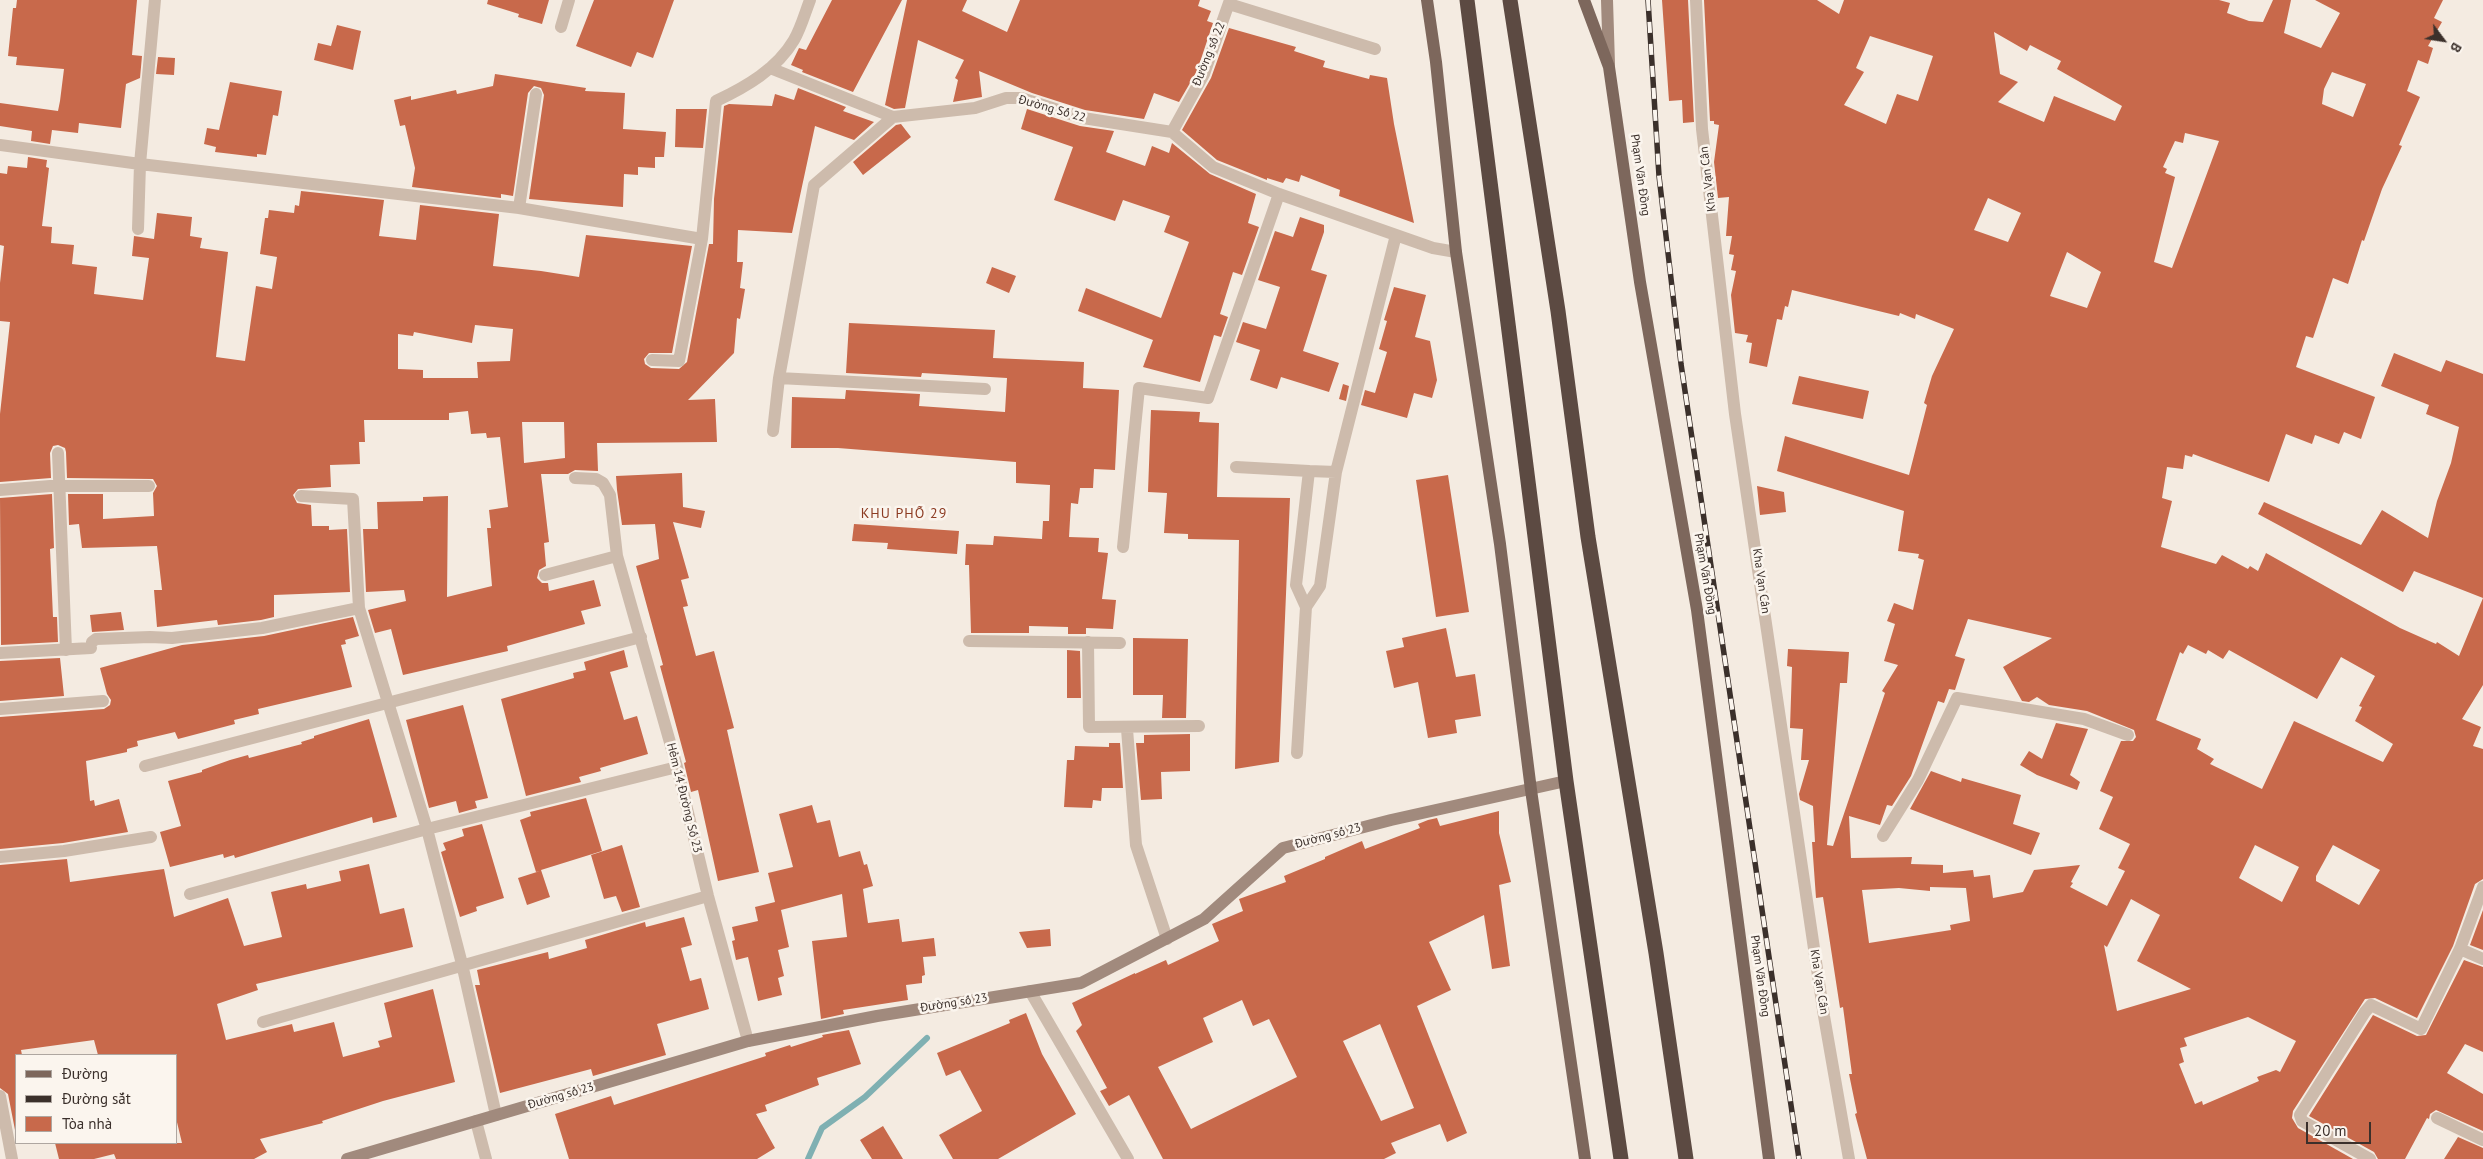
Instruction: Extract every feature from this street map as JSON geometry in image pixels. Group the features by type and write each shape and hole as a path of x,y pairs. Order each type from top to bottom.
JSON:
{"highway":[{"path":"1467,0 1566,781 1621,1159"},
{"path":"1510,0 1558,311 1588,538 1656,953 1686,1159"}],"main road":[{"path":"1427,0 1436,62 1456,252 1500,544 1531,790 1585,1159"},
{"name":"Phạm Văn Đồng","path":"1584,0 1609,67 1640,282 1697,610 1769,1159"}],"street":[{"path":"138,229 140,164 156,0"},
{"path":"561,27 569,0"},
{"path":"652,360 680,361 702,239 716,100 742,88 770,68 794,40 810,0"},
{"path":"1608,0 1609,67"},
{"name":"Kha Vạn Cân","path":"1696,0 1702,130 1735,414 1821,996 1849,1159"},
{"path":"1230,2 1375,49"},
{"name":"Đường số 22","path":"1172,132 1204,74 1230,2"},
{"path":"770,68 893,117 814,184 779,378 773,432"},
{"path":"519,208 536,94"},
{"name":"Đường Số 22","path":"893,117 975,108 1006,98 1021,98 1083,118 1172,132"},
{"path":"1172,132 1213,167 1278,194 1433,248 1456,252"},
{"path":"0,145 140,164 519,208 702,239"},
{"path":"1123,547 1139,388 1208,398 1278,194"},
{"path":"1306,607 1320,586 1336,472 1396,235"},
{"path":"779,378 985,389"},
{"path":"58,453 66,650"},
{"path":"1236,467 1336,472"},
{"path":"1296,753 1306,607 1296,585 1309,471"},
{"name":"Hẻm 14 Đường Số 23","path":"575,478 596,479 603,483 610,495 617,556 677,767 708,896 748,1041"},
{"path":"0,490 149,486"},
{"path":"301,496 353,499 359,608 427,829 462,964 496,1115"},
{"path":"545,575 617,556"},
{"path":"0,653 66,650 91,645 96,639 172,638 262,628 359,608"},
{"path":"145,766 641,637"},
{"path":"969,641 1120,643"},
{"path":"1088,642 1089,727 1199,726"},
{"path":"1883,836 1918,780 1957,698 2084,719 2128,735"},
{"path":"0,709 102,701"},
{"path":"1127,728 1136,844 1167,939"},
{"path":"190,894 427,829 677,767"},
{"name":"Đường số 23","path":"347,1159 748,1041 877,1016 1081,983 1204,919 1283,848 1390,820 1566,781"},
{"path":"0,857 64,851 152,836"},
{"path":"2370,1159 2300,1119 2329,1069 2372,1005 2421,1029 2460,949 2483,887"},
{"path":"263,1022 462,964 708,896"},
{"path":"2460,949 2483,958"},
{"path":"1030,991 1128,1159"},
{"path":"0,1096 12,1159"},
{"path":"2436,1118 2483,1140"},
{"path":"476,1121 486,1159"}],"building":[{"path":"17,0 137,0 132,55 142,56 140,78 126,84 121,128 79,123 78,133 52,130 50,144 31,141 32,131 0,126 0,103 58,111 60,101 64,69 16,65 17,57 8,56 13,8 16,8"},
{"path":"488,0 549,0 542,24 518,17 519,14 487,4"},
{"path":"594,0 674,0 653,58 637,52 631,67 576,46"},
{"path":"832,0 902,0 853,92 802,72 803,70 791,65 799,48 806,50"},
{"path":"907,0 967,0 962,11 1007,32 1020,0 1200,0 1198,6 1211,11 1207,21 1213,23 1197,71 1179,102 1154,93 1144,119 1085,110 1032,93 979,71 982,97 953,102 958,80 955,78 964,60 918,40 905,108 894,109 885,105"},
{"path":"1662,0 1688,0 1694,122 1683,123 1682,100 1669,101"},
{"path":"1704,0 1817,0 1839,14 1844,0 2219,0 2230,3 2227,13 2249,21 2263,22 2273,0 2291,0 2284,33 2321,48 2340,13 2315,0 2443,0 2434,18 2442,22 2428,46 2433,48 2428,64 2418,60 2407,91 2420,97 2399,145 2402,146 2382,189 2364,241 2362,240 2348,284 2333,278 2313,338 2306,336 2296,367 2375,397 2361,439 2344,432 2339,444 2315,435 2312,444 2286,434 2269,482 2193,454 2192,457 2185,455 2183,469 2167,467 2162,498 2172,501 2161,547 2216,564 2222,555 2248,569 2250,566 2258,571 2266,553 2400,628 2436,644 2437,642 2459,656 2483,598 2483,685 2462,719 2481,727 2473,746 2483,749 2483,879 2475,884 2453,946 2417,1018 2375,998 2365,999 2293,1111 2292,1118 2298,1128 2353,1159 1867,1159 1855,1114 1857,1113 1849,1074 1852,1074 1843,1007 1840,1008 1823,897 1816,898 1812,842 1815,842 1813,806 1800,800 1799,794 1809,760 1801,760 1803,729 1790,728 1792,667 1787,666 1788,649 1849,652 1847,683 1840,683 1827,845 1833,846 1885,693 1882,691 1898,665 1884,661 1895,624 1887,621 1894,603 1913,610 1924,560 1918,558 1919,554 1898,551 1904,511 1777,471 1785,436 1909,475 1927,405 1924,403 1932,376 1954,329 1916,314 1915,319 1900,313 1899,316 1792,290 1788,307 1785,306 1782,320 1777,319 1767,367 1749,363 1752,343 1746,342 1748,335 1735,333 1731,295 1736,271 1731,270 1734,255 1729,254 1732,236 1726,236 1729,197 1718,198 1714,162 1719,125 1714,124 1714,121 1710,121","holes":["1994,32 2027,51 2030,45 2061,61 2057,69 2122,106 2115,121 2054,96 2044,122 1998,102 2018,82 2000,74","1870,36 1933,56 1918,101 1897,94 1886,124 1844,105 1864,72 1856,68","2332,72 2366,84 2353,117 2322,104 2324,89","2185,133 2219,141 2172,268 2154,262 2175,177 2165,173 2167,169 2163,167 2175,141 2183,143","1988,198 2021,213 2008,242 1974,230","2067,252 2101,272 2087,308 2050,296","1968,619 2052,638 2003,667 2022,701 2029,702 2037,697 2049,705 2087,711 2134,730 2136,737 2133,741 2121,741 2100,791 2113,797 2099,829 2130,844 2118,868 2125,871 2107,906 2070,887 2080,865 2034,870 2023,892 1993,898 1990,875 1974,877 1973,870 1943,873 1943,865 1911,864 1912,857 1851,858 1849,816 1880,825 1887,805 1892,806 1911,776 1938,701 1944,703 1949,689 1955,690 1965,659 1955,656","2188,645 2206,654 2208,650 2223,659 2229,650 2317,699 2341,657 2375,676 2359,706 2362,707 2355,721 2393,744 2383,762 2294,721 2262,789 2210,764 2214,759 2197,749 2201,739 2156,720 2180,652 2183,654","2255,845 2299,867 2282,902 2239,878","2333,845 2380,870 2359,905 2316,881 2316,876","1930,887 1966,888 1970,921 1950,925 1951,930 1869,943 1862,890 1899,888 1930,891","2131,899 2160,915 2137,961 2191,989 2117,1011 2104,945 2107,947","2248,1017 2296,1041 2280,1072 2276,1070 2257,1077 2259,1081 2203,1105 2202,1101 2195,1104 2179,1064 2184,1062 2180,1048 2187,1046 2184,1038"]},
{"path":"337,25 361,31 353,70 314,60 318,43 331,46"},
{"path":"1229,28 1296,47 1294,51 1325,61 1323,67 1369,79 1370,75 1387,78 1394,124 1414,223 1339,196 1340,190 1301,175 1299,182 1286,178 1283,183 1267,178 1267,180 1217,160 1182,130 1211,78"},
{"path":"158,57 175,58 174,75 156,74"},
{"path":"495,74 586,88 585,91 625,93 623,129 666,132 664,157 655,157 655,168 638,167 638,175 624,174 623,207 529,199 544,95 541,88 534,86 528,93 513,196 501,194 501,198 412,187 415,168 405,125 400,126 394,100 411,96 411,100 456,90 457,94 493,86"},
{"path":"230,82 282,91 278,116 273,115 266,155 257,154 257,157 215,152 216,147 204,144 207,128 219,130"},
{"path":"798,88 846,107 843,111 874,122 854,140 815,126 792,233 738,230 737,262 743,262 740,288 745,289 740,319 737,318 734,353 688,400 715,399 717,442 597,443 598,471 575,470 568,474 541,474 549,542 544,543 546,566 539,570 537,578 542,583 548,583 549,591 594,580 601,606 581,611 585,624 507,646 508,651 403,675 391,629 375,633 368,610 406,601 404,590 366,592 363,529 378,529 377,502 423,501 423,497 448,496 447,597 492,586 487,528 491,528 489,510 508,507 500,437 487,438 486,433 471,434 468,411 449,413 449,420 364,420 365,442 359,442 360,464 330,465 331,487 298,489 293,495 297,503 311,505 312,526 329,526 329,530 347,529 350,592 274,595 274,617 261,620 218,625 217,620 157,627 154,590 162,590 157,546 82,548 79,524 69,525 68,494 103,494 103,519 154,516 153,493 157,486 153,479 67,478 65,448 58,445 53,446 50,453 51,478 0,482 0,414 10,322 0,321 0,283 4,246 0,245 0,173 7,174 8,166 27,168 28,157 47,160 46,167 49,168 42,226 52,227 51,243 74,245 72,264 97,267 94,294 143,300 149,258 132,256 134,236 154,239 157,213 192,217 190,236 202,238 200,248 228,252 216,357 245,361 256,286 272,289 277,257 260,254 265,218 268,218 269,210 294,213 295,205 299,206 301,191 384,200 379,236 416,240 420,205 499,214 493,266 579,277 586,235 692,246 672,353 649,353 644,359 645,364 651,368 679,369 687,362 709,244 713,244 714,199 724,106 729,104 772,106 775,94 794,100","holes":["475,325 513,329 510,361 477,362 478,378 423,378 423,370 398,369 398,334 413,336 414,332 472,343","522,422 564,422 565,458 524,463"]},
{"path":"676,109 707,109 703,148 675,147"},
{"path":"1027,109 1080,126 1114,131 1106,152 1145,166 1152,146 1169,153 1172,143 1210,174 1256,194 1248,223 1259,227 1242,275 1233,272 1220,314 1228,317 1221,337 1214,335 1200,382 1143,367 1153,340 1078,311 1086,288 1161,318 1189,242 1164,232 1170,216 1123,200 1115,221 1054,200 1073,147 1021,129"},
{"path":"901,124 911,137 863,175 853,162 896,125"},
{"path":"1300,217 1324,225 1324,232 1311,270 1327,275 1303,351 1339,363 1329,392 1281,377 1277,389 1250,380 1260,350 1236,342 1243,322 1266,329 1280,287 1258,280 1275,231 1293,237"},
{"path":"992,267 1016,276 1009,293 986,283"},
{"path":"1394,287 1426,295 1415,337 1430,341 1437,380 1432,398 1414,393 1407,418 1361,405 1365,390 1375,393 1387,352 1379,349 1387,321 1384,320"},
{"path":"849,323 995,330 993,358 1084,362 1083,388 1119,390 1115,470 1094,469 1093,488 1080,488 1078,504 1071,503 1069,537 1099,538 1098,552 1108,553 1102,599 1116,600 1113,629 1086,628 1086,634 1068,634 1068,627 1029,626 1029,633 971,633 969,565 965,565 966,544 993,545 994,536 1042,539 1043,521 1049,521 1050,485 1016,483 1016,462 838,448 791,448 792,397 845,399 846,390 920,394 919,406 1005,412 1007,378 922,373 921,377 846,373"},
{"path":"2394,353 2441,372 2446,360 2483,374 2483,598 2414,571 2403,592 2258,514 2264,502 2361,545 2382,510 2428,538 2437,501 2451,463 2459,427 2426,414 2429,405 2381,386"},
{"path":"1799,376 1869,391 1863,419 1792,404"},
{"path":"1343,384 1349,386 1346,401 1339,399"},
{"path":"1151,410 1200,412 1199,422 1219,423 1217,497 1290,498 1279,762 1235,769 1239,540 1188,539 1188,534 1164,533 1167,493 1148,492"},
{"path":"682,473 683,507 705,511 701,528 673,522 689,578 681,580 688,606 683,607 696,656 714,651 734,728 727,730 759,872 718,881 698,790 691,792 684,763 686,762 660,666 663,665 636,566 659,559 655,524 622,525 617,490 616,476"},
{"path":"1448,475 1469,612 1436,617 1416,480"},
{"path":"1757,486 1784,492 1786,512 1760,515"},
{"path":"52,494 54,548 50,549 53,617 57,617 58,642 1,645 0,498"},
{"path":"854,524 959,531 957,554 887,549 888,543 852,541"},
{"path":"121,612 124,630 92,632 90,615"},
{"path":"353,617 359,636 345,640 346,644 341,645 352,687 258,709 259,714 234,720 235,724 178,739 175,732 137,741 138,746 127,749 127,752 86,761 90,801 94,800 95,806 119,799 128,832 63,843 0,849 0,717 104,709 110,705 111,700 107,694 100,668 182,645 264,636"},
{"path":"1446,628 1456,677 1475,674 1481,716 1455,720 1457,733 1428,738 1418,682 1394,688 1386,651 1404,647 1402,638"},
{"path":"1133,638 1188,639 1186,718 1162,718 1163,695 1133,695"},
{"path":"624,650 628,667 610,672 624,720 637,716 648,754 600,768 601,771 579,777 581,782 526,796 501,699 574,678 573,673 586,670 584,662"},
{"path":"1067,650 1080,651 1081,698 1067,698"},
{"path":"60,658 64,696 0,701 0,661"},
{"path":"463,705 488,798 475,801 477,808 459,813 456,801 429,808 406,720"},
{"path":"369,719 397,817 373,823 372,817 235,858 234,855 224,858 223,854 170,867 160,832 181,826 168,781 202,772 202,770 248,755 249,758 302,744 301,742 314,738 314,736"},
{"path":"2056,723 2088,729 2070,775 2080,782 2077,790 2037,775 2020,765 2029,751 2042,759"},
{"path":"1190,734 1190,771 1161,772 1162,799 1141,800 1136,743 1144,743 1144,735"},
{"path":"1109,743 1120,743 1123,788 1102,788 1101,801 1093,800 1092,808 1064,807 1067,760 1074,760 1075,746 1109,747"},
{"path":"1931,771 1961,782 1962,778 2021,795 2013,824 2040,833 2031,855 1910,809"},
{"path":"586,798 602,851 541,870 550,897 527,905 518,878 540,871 536,872 520,820 531,816 530,812"},
{"path":"812,805 817,823 830,820 839,857 860,851 864,865 867,864 873,886 863,889 868,923 899,919 902,942 934,938 936,956 923,957 925,975 922,976 922,983 906,985 908,1000 843,1010 844,1014 821,1019 812,941 847,937 842,894 781,910 789,947 778,950 784,976 778,978 782,995 758,1001 748,957 736,960 732,941 735,940 732,927 758,921 755,907 775,902 768,873 793,867 779,814"},
{"path":"1499,811 1499,833 1511,882 1499,885 1510,966 1492,969 1484,915 1429,942 1451,990 1417,1006 1467,1133 1447,1142 1440,1124 1391,1143 1396,1153 1384,1159 1163,1159 1129,1095 1109,1106 1100,1091 1107,1088 1076,1031 1082,1025 1072,1003 1135,973 1166,960 1168,965 1219,941 1212,924 1243,911 1239,899 1286,882 1284,876 1362,841 1365,849 1420,828 1418,824 1437,818 1440,826","holes":["1242,1000 1253,1026 1269,1019 1297,1077 1191,1129 1158,1067 1213,1042 1203,1018","1380,1024 1414,1108 1381,1121 1343,1041"]},
{"path":"482,824 504,898 476,907 477,911 460,917 441,852 446,850 443,843 464,836 462,829"},
{"path":"622,845 640,907 622,912 616,896 604,899 591,855"},
{"path":"67,859 70,882 164,869 174,917 228,898 244,946 282,937 271,892 306,884 307,889 341,881 339,871 369,864 380,914 404,908 413,947 256,984 258,990 217,1004 226,1040 292,1024 294,1032 334,1022 343,1057 380,1047 378,1041 392,1037 384,1003 433,989 455,1082 383,1101 322,1121 323,1123 260,1139 267,1152 254,1159 116,1159 114,1154 94,1159 59,1159 55,1144 182,1143 178,1126 178,1054 98,1054 94,1040 21,1050 22,1054 15,1054 15,1130 8,1094 0,1088 0,865"},
{"path":"2483,910 2483,950 2470,945"},
{"path":"684,917 692,945 681,948 690,981 701,978 709,1009 657,1024 666,1055 593,1076 591,1069 500,1093 475,985 480,985 477,970 548,952 549,959 587,948 585,940 645,922 646,927"},
{"path":"1050,929 1051,946 1027,948 1019,932"},
{"path":"2464,960 2483,967 2483,1052 2465,1044 2447,1073 2483,1094 2483,1131 2436,1110 2430,1114 2429,1119 2427,1118 2405,1159 2378,1159 2374,1152 2309,1116 2373,1015 2417,1036 2426,1035"},
{"path":"1026,1013 1042,1054 1076,1114 998,1159 953,1159 939,1135 982,1111 960,1070 946,1076 937,1053 1010,1023 1009,1020"},
{"path":"849,1030 861,1064 817,1078 819,1085 765,1105 767,1111 756,1114 775,1148 757,1159 569,1159 555,1114 611,1096 614,1105 766,1056 765,1053 790,1045 791,1047 823,1037 822,1035"},
{"path":"883,1126 903,1159 872,1159 860,1140"},
{"path":"2458,1137 2483,1148 2483,1159 2444,1159"}],"waterway":[{"path":"808,1159 822,1128 865,1097 927,1038"}],"railway":[{"path":"1648,0 1659,176 1681,364 1799,1159"}],"district":[{"name":"KHU PHỐ 29","path":"904,514"}]}
